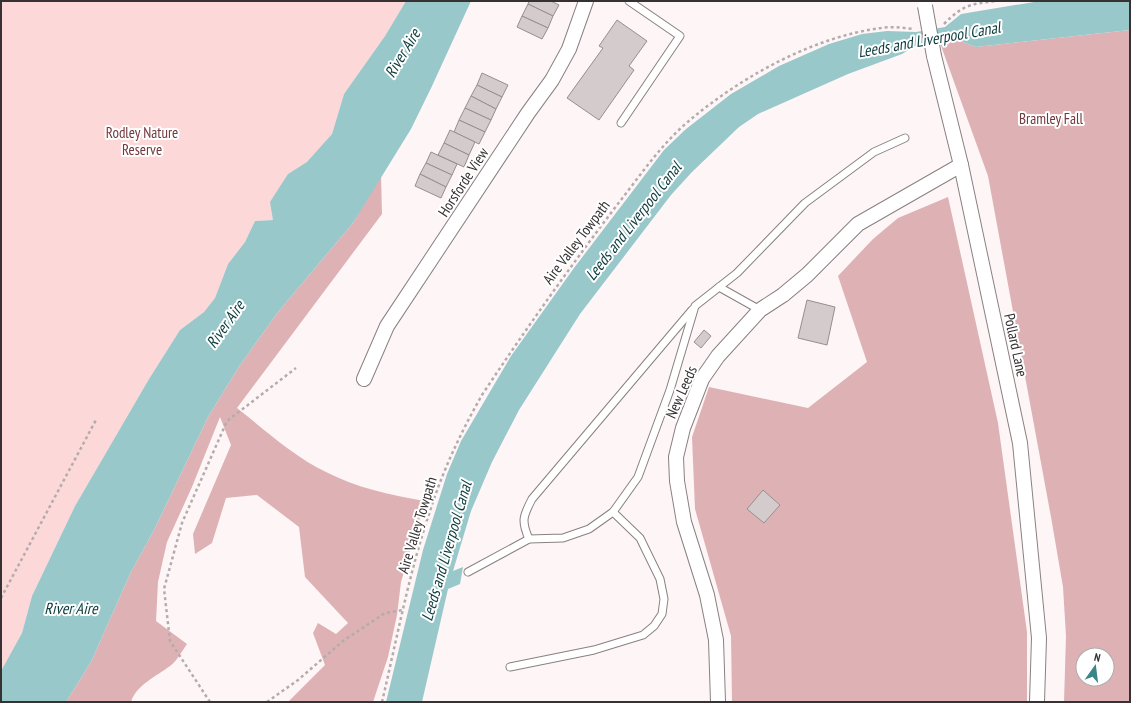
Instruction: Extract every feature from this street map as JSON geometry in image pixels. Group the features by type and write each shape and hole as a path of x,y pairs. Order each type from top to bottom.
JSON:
{"street":[{"name":"Horsforde View","path":"364,379 387,326 552,80 569,49 586,1"},
{"name":"Pollard Lane","path":"924,3 934,56 961,165 1020,442 1039,638 1037,702"},
{"name":"New Leeds","path":"718,702 716,640 707,595 684,522 677,481 676,457 683,428 702,379 718,356 760,310 783,295 807,275 858,224 961,165"}],"lane":[{"path":"620,123 680,36 629,1"},
{"path":"529,539 523,526 524,514 532,499 695,306 737,273 804,203 874,152 905,138"},
{"path":"718,287 760,310"},
{"path":"468,572 529,539 563,538 589,529 613,512 638,477 670,390 695,306"},
{"path":"510,666 594,650 643,635 654,626 662,614 664,599 660,579 640,538 613,512"}],"path":[{"path":"936,26 944,25 958,10 975,3 996,1"},
{"name":"Aire Valley Towpath","path":"382,702 430,510 446,468 472,412 506,358 571,266 660,151 689,121 728,92 756,74 804,50 864,31 883,28 916,29"},
{"path":"210,702 170,641 164,589 182,523 227,421 296,368"},
{"path":"1,598 97,418"},
{"path":"267,702 298,680 343,640 385,613 404,610"}],"green space":[{"name":"Rodley Nature Reserve","path":"1,1 406,1 385,36 344,94 332,134 307,163 288,174 273,220 255,221 245,242 228,264 215,298 204,312 180,330 149,379 75,506 32,596 22,633 1,671"},
{"name":"Bramley Fall","path":"1130,30 1130,702 1064,702 1066,636 1063,587 988,176 940,43 957,40 976,47"},
{"path":"381,175 382,214 237,408 291,451 314,466 338,478 362,487 425,501 401,582 397,615 388,657 373,702 288,702 325,665 313,633 318,623 336,634 348,623 305,577 299,527 257,495 226,498 212,543 195,554 193,534 231,445 220,417 192,487 167,542 158,582 156,621 187,644 173,664 142,686 137,691 131,702 66,702 91,662 130,574 155,528 208,417 240,365 278,312 353,223"},
{"path":"948,197 998,423 1027,632 1027,702 732,702 731,636 695,509 692,437 709,387 808,408 867,362 838,276 873,239 898,218"}],"water":[{"name":"River Aire","path":"406,1 471,1 411,129 353,223 278,312 240,365 208,417 155,528 130,574 91,662 66,702 1,702 1,671 22,633 32,596 75,506 149,379 180,330 204,312 215,298 228,264 245,242 255,221 273,220 270,202 288,174 307,162 332,134 344,94 385,36"},
{"name":"Leeds and Liverpool Canal","path":"1040,1 1130,1 1130,30 976,47 957,40 919,44 902,54 848,74 758,114 739,127 692,172 671,195 580,314 519,410 492,462 471,511 453,571 463,567 460,584 448,589 422,702 386,702 423,550 447,474 461,441 511,356 574,268 664,150 686,129 731,94 779,66 829,44 862,34 887,31 916,32 945,27 961,14"}],"building":[{"path":"529,1 551,1 559,5 553,16 528,4"},
{"path":"528,4 553,16 548,28 522,16"},
{"path":"522,16 548,28 542,39 517,27"},
{"path":"617,20 647,41 629,66 634,70 599,120 567,98 603,48 599,46"},
{"path":"482,73 508,85 502,97 477,85"},
{"path":"477,85 502,97 496,109 471,96"},
{"path":"471,96 496,109 491,120 465,108"},
{"path":"465,108 491,120 485,132 459,120"},
{"path":"459,120 485,132 479,144 454,132"},
{"path":"450,130 475,142 469,155 444,143"},
{"path":"444,143 469,155 464,167 438,155"},
{"path":"431,152 457,164 452,175 426,163"},
{"path":"426,163 452,175 446,187 420,174"},
{"path":"420,174 446,187 441,198 415,186"},
{"path":"807,300 835,307 827,345 798,338"},
{"path":"704,330 711,336 701,348 694,342"},
{"path":"763,490 780,505 764,523 747,509"}]}
